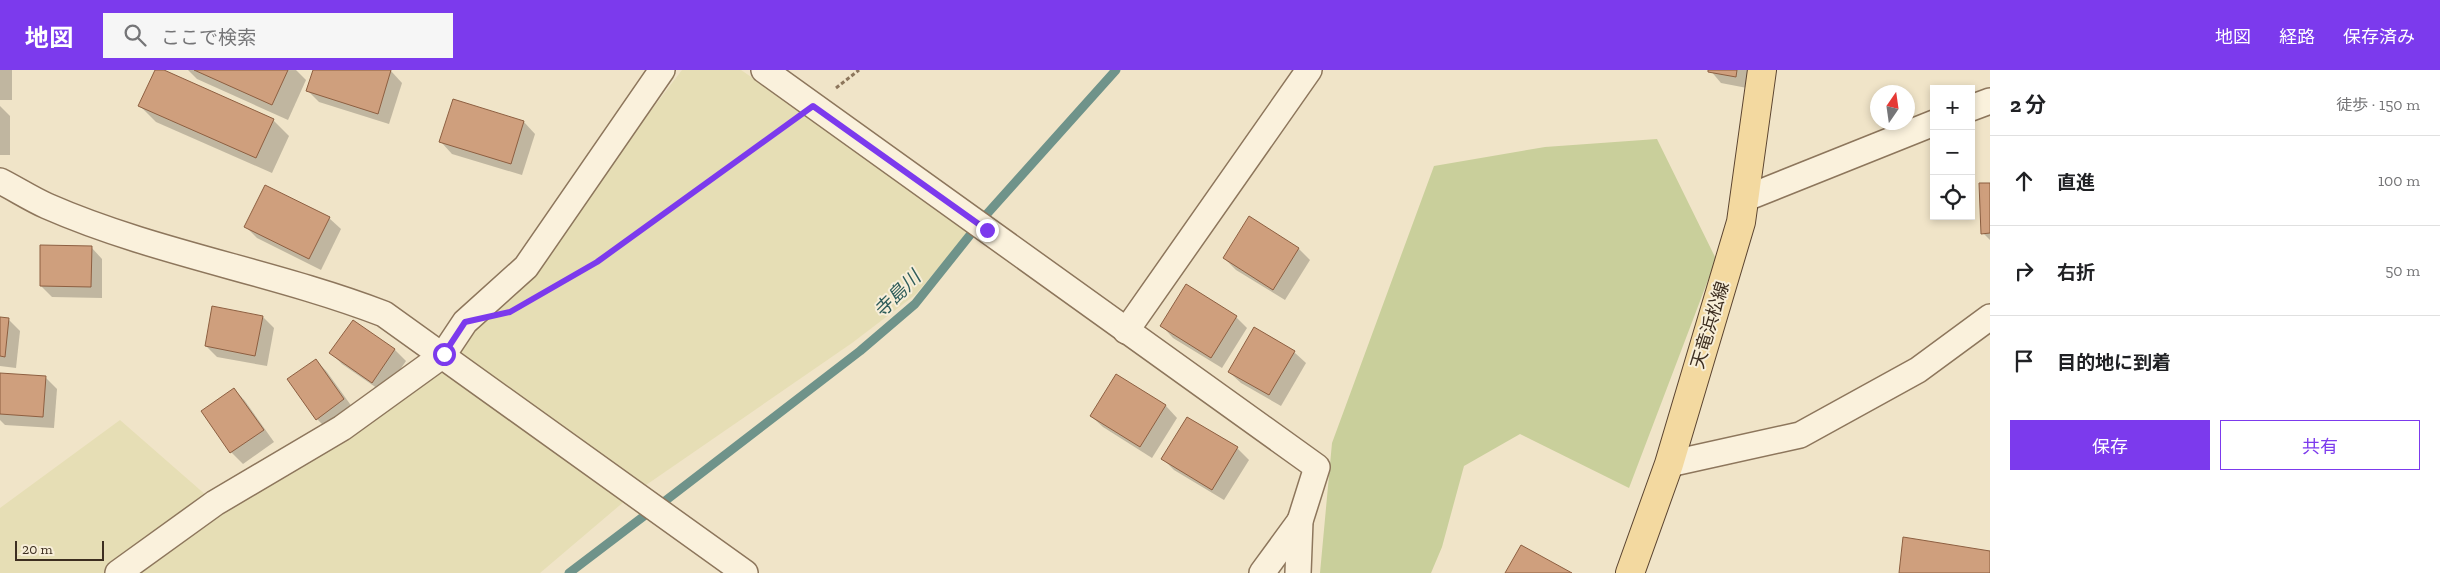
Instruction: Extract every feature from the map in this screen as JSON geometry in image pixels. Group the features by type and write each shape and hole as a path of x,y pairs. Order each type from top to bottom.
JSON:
{"main road":[{"name":"天竜浜松線","path":"1630,573 1668,464 1741,222 1762,70"}],"street":[{"path":"118,573 215,503 342,428 444,354 465,322 526,266 662,70"},
{"path":"764,70 1317,467 1300,521 1298,573"},
{"path":"1126,331 1309,70"},
{"path":"1975,107 1990,101"},
{"path":"1744,199 1930,125"},
{"path":"0,181 46,206 108,229 335,295 384,314 444,354 606,474 745,573"},
{"path":"1668,464 1800,435 1918,370 1990,317"},
{"path":"1262,573 1300,521"}],"path":[{"path":"533,299 597,262 813,106"}],"shaded area":[{"path":"682,70 741,70 972,229 915,295 852,343 633,494 540,573 0,573 0,508 120,420 215,503 443,355 585,197"}],"green space":[{"path":"1657,139 1716,259 1629,488 1520,434 1464,466 1442,547 1431,573 1320,573 1332,443 1434,166 1545,147"}],"building":[{"path":"155,70 164,70 274,119 256,158 138,106"},
{"path":"194,70 288,70 272,105"},
{"path":"313,70 391,70 378,114 306,91"},
{"path":"1708,70 1737,70 1736,77 1708,72"},
{"path":"453,99 524,121 511,164 439,142"},
{"path":"1979,183 1990,183 1990,233 1981,234"},
{"path":"265,185 330,217 309,259 244,227"},
{"path":"1249,216 1299,248 1273,290 1223,258"},
{"path":"40,245 92,246 91,287 40,286"},
{"path":"1186,284 1237,316 1211,358 1160,326"},
{"path":"212,306 263,316 255,356 205,346"},
{"path":"0,317 9,318 5,357 0,356"},
{"path":"353,320 395,349 372,383 329,353"},
{"path":"1254,327 1295,351 1269,395 1228,372"},
{"path":"316,359 344,399 316,420 287,379"},
{"path":"0,373 46,376 43,417 0,414"},
{"path":"1116,374 1166,405 1140,447 1090,416"},
{"path":"234,388 264,430 230,453 201,411"},
{"path":"1187,417 1238,447 1212,490 1161,459"},
{"path":"1903,537 1990,551 1990,573 1899,573"},
{"path":"1521,545 1572,573 1505,573"}],"waterway":[{"name":"寺島川","path":"665,501 860,351 915,304 986,215 1116,70"},
{"name":"寺島川","path":"569,573 648,513"}],"route":[{"path":"444,354 465,322 510,312 597,262 813,106 987,230"}]}
